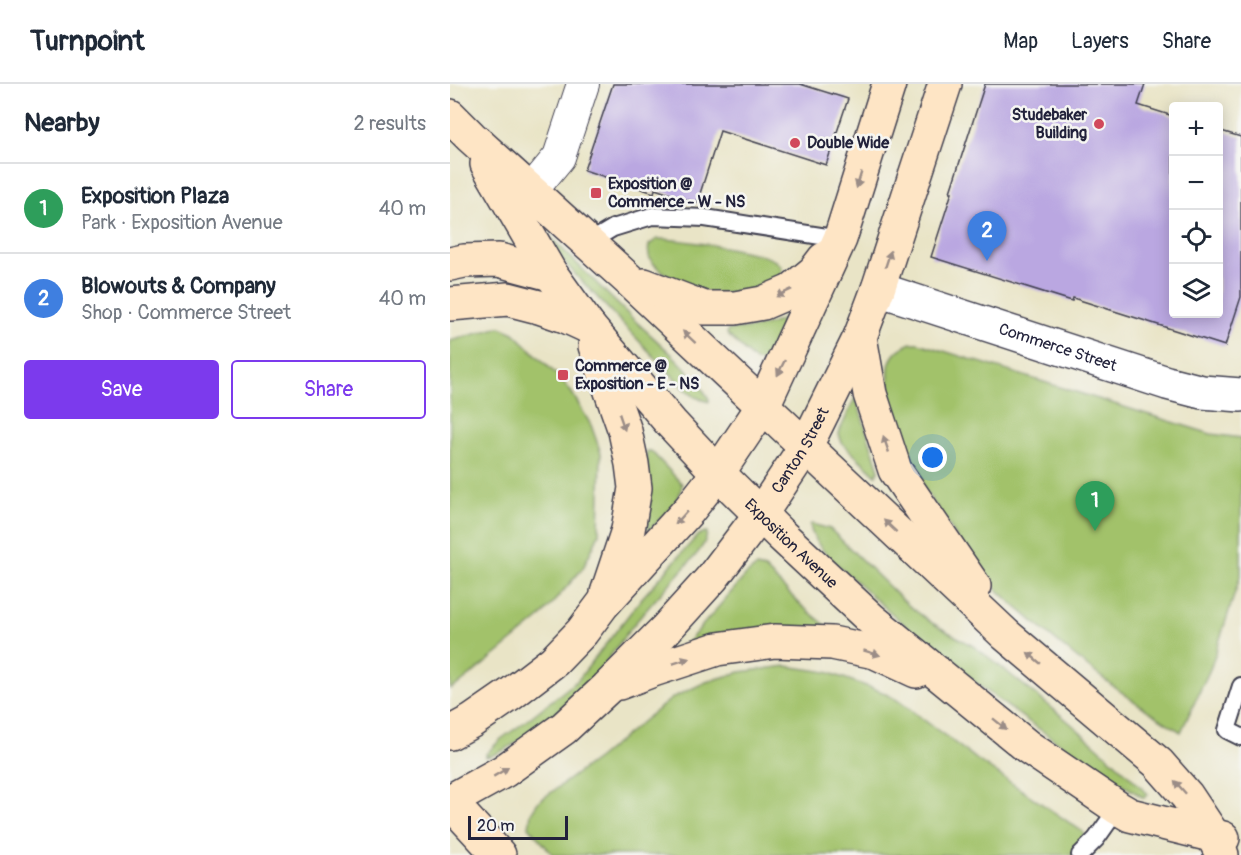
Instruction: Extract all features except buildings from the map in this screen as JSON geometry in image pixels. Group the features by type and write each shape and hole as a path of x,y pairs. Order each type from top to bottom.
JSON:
{"main road":[{"path":"450,734 511,694 554,661 689,510 718,473 763,406 840,239 889,84"},
{"name":"Canton Street","path":"450,801 504,771 564,728 665,630 712,578 760,515 806,447 860,337 945,84"},
{"name":"Exposition Avenue","path":"461,126 521,198 588,243 1006,635 1158,763 1225,844"},
{"name":"Exposition Avenue","path":"521,198 551,274 589,327 671,423 718,473 871,619 1029,747 1130,815 1225,844"},
{"path":"629,280 704,308 749,306 763,303 791,291 814,272 840,239"},
{"path":"450,264 464,261 499,260 551,274"},
{"path":"450,304 508,299 565,316 589,327 625,431 635,488 628,530 603,604"},
{"path":"860,337 870,394 895,470 1006,635"},
{"path":"606,688 717,649 775,641 832,643 875,652 954,687"},
{"path":"450,801 499,855"}],"street":[{"path":"521,198 559,157 583,84"},
{"name":"Commerce Street","path":"878,289 1167,383 1202,392 1241,395"}],"lane":[{"path":"588,243 613,228 652,216 705,218 840,239"},
{"path":"1241,686 1227,730 1241,737"},
{"path":"1080,855 1096,839 1119,808"}],"green space":[{"path":"546,233 682,365 701,387 709,402 695,397 684,388 575,274 542,236"},
{"path":"657,239 720,246 756,254 778,263 782,274 780,281 749,293 700,291 676,280 654,264 648,252 649,245"},
{"path":"787,318 771,358 765,362 755,361 727,334 728,330 754,328"},
{"path":"500,327 514,333 559,377 572,393 591,425 601,453 599,534 583,568 539,619 461,683 450,689 450,341"},
{"path":"918,343 1211,434 1241,438 1241,574 1211,667 1181,732 1127,696 1075,657 985,578 963,550 913,470 899,434 892,405 888,372 892,358 902,347"},
{"path":"856,398 879,470 876,475 842,443 839,434"},
{"path":"651,451 682,484 674,504 648,532 649,490 646,454"},
{"path":"810,525 830,529 908,605 932,623 987,656 1090,740 1148,794 1144,798 1069,750 996,698 926,643 830,558 812,534"},
{"path":"707,532 706,537 698,552 637,621 589,682 526,736 498,753 486,757 486,754 501,739 578,680 641,599 698,535"},
{"path":"756,567 765,569 802,606 829,628 687,643 746,575"},
{"path":"786,666 827,672 880,691 897,700 979,761 1083,832 1086,842 1073,855 553,855 529,827 531,813 538,802 598,758 674,697 706,682 740,672"}],"place":[{"name":"Studebaker Building","path":"1099,124"},
{"name":"Double Wide","path":"795,143"},
{"name":"Exposition @ Commerce - W - NS","path":"596,193"},
{"name":"Blowouts & Company","path":"987,261"},
{"name":"Commerce @ Exposition - E - NS","path":"563,375"},
{"name":"Exposition Plaza","path":"1095,531"}]}
